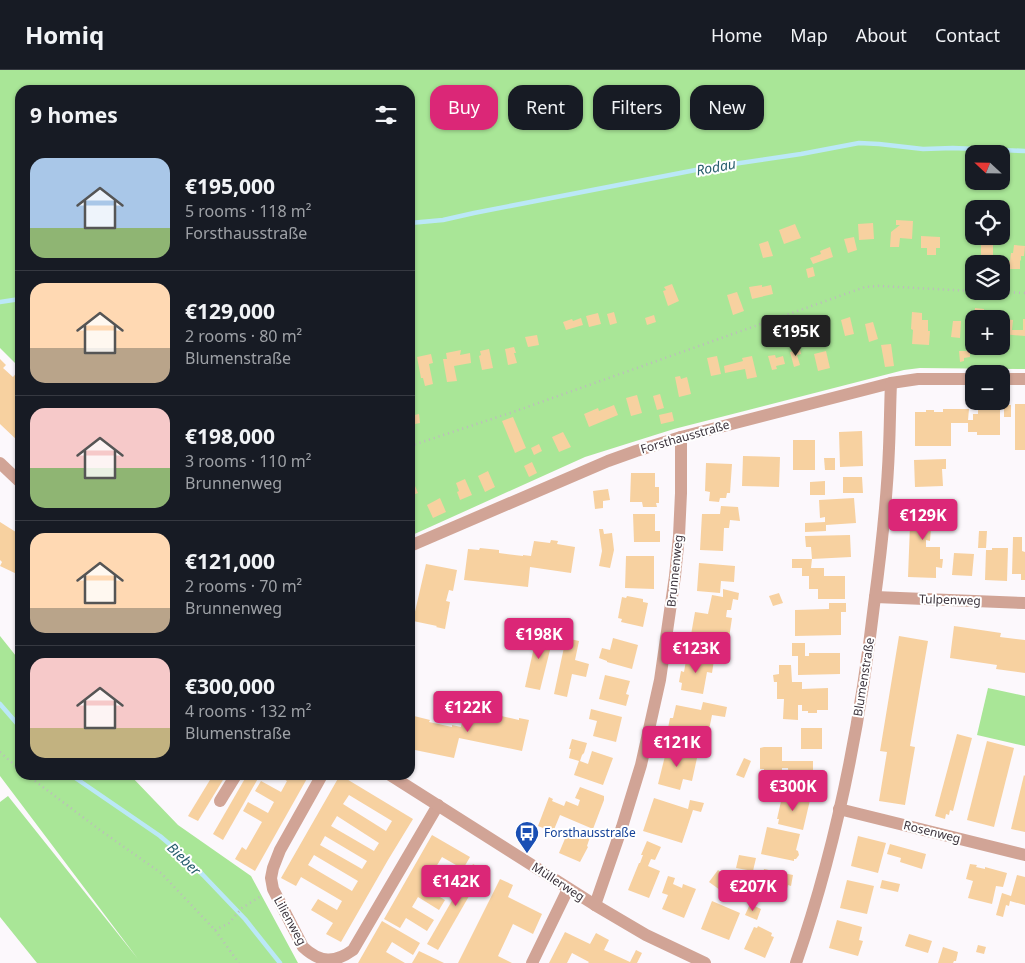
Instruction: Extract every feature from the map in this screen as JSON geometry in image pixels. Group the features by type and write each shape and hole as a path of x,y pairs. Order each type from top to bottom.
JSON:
{"street":[{"name":"Forsthausstraße","path":"415,544 608,460 681,437 890,383 918,379 965,379"},
{"path":"1010,379 1025,379"},
{"name":"Blumenstraße","path":"796,963 815,903 839,809 865,676 882,546 888,476 890,383"},
{"name":"Brunnenweg","path":"595,905 622,827 640,766 660,680 679,536 681,437"},
{"path":"0,462 15,477"},
{"name":"Tulpenweg","path":"875,597 1025,603"},
{"path":"220,801 233,780"},
{"name":"Lilienweg","path":"319,780 280,850 271,878 273,889 304,947 310,953 327,961 345,956 353,950 438,805"},
{"name":"Müllerweg","path":"398,780 568,889 646,935 705,963"},
{"name":"Rosenweg","path":"839,809 1025,855"},
{"path":"532,963 568,889"}],"path":[{"path":"415,444 513,412 864,287 965,291"},
{"path":"1010,292 1025,293"},
{"path":"0,752 15,766"},
{"path":"34,780 161,873 215,930 239,963"},
{"path":"215,930 229,923 242,908 273,889"}],"green space":[{"path":"0,70 1025,70 1025,369 1010,369 1010,365 965,365 965,368 920,368 904,370 674,429 585,457 415,534 415,85 15,85 15,363 0,348"},
{"path":"0,636 15,655 15,780 135,780 178,825 251,876 298,963 37,963 0,917 0,802 8,796 138,959 0,776"},
{"path":"988,688 1025,696 1025,746 977,735"}],"building":[{"path":"896,220 913,221 912,239 900,238 899,247 890,247 891,232 900,225 896,225"},
{"path":"873,223 874,239 859,240 858,224"},
{"path":"795,224 801,238 784,244 779,230"},
{"path":"921,236 940,237 940,248 936,248 936,255 927,255 927,248 921,248"},
{"path":"854,237 857,250 848,253 844,239"},
{"path":"768,241 773,256 763,258 759,244"},
{"path":"981,245 993,245 993,255 981,255"},
{"path":"1014,245 1025,246 1024,256 1021,256 1020,260 1020,269 1010,269 1011,253 1013,253"},
{"path":"830,247 833,257 813,264 810,258 821,254 820,251"},
{"path":"813,267 815,276 808,278 806,269"},
{"path":"672,284 679,301 668,306 663,291 666,290 664,287"},
{"path":"762,285 762,287 771,285 773,294 752,299 749,287"},
{"path":"737,292 744,311 733,315 727,295"},
{"path":"614,312 617,323 610,325 607,314"},
{"path":"912,312 922,313 922,320 928,320 928,331 930,331 929,345 912,344"},
{"path":"598,313 601,324 589,327 586,316"},
{"path":"654,315 656,322 647,325 645,318"},
{"path":"850,317 854,334 845,336 841,320"},
{"path":"581,318 583,325 566,330 563,322"},
{"path":"1023,319 1025,319 1025,336 1010,335 1010,320 1013,320 1012,330 1023,330"},
{"path":"953,321 961,321 960,338 951,337"},
{"path":"873,322 878,339 869,342 865,324"},
{"path":"537,335 539,345 528,347 525,337"},
{"path":"891,344 894,366 885,367 881,345"},
{"path":"514,347 517,363 508,365 505,349"},
{"path":"489,349 493,368 482,370 479,356 481,355 480,351"},
{"path":"800,349 801,354 797,355 800,365 794,367 790,352"},
{"path":"461,350 460,355 470,353 471,363 454,366 457,381 447,382 443,359 447,359 446,353"},
{"path":"826,351 830,368 818,371 814,354"},
{"path":"959,351 965,351 965,355 970,355 970,357 964,358 964,361 960,362"},
{"path":"431,354 433,363 429,364 433,384 425,386 423,378 421,378 417,357"},
{"path":"775,355 776,358 783,356 785,364 776,366 777,369 772,370 768,356"},
{"path":"717,356 721,374 711,376 707,358"},
{"path":"752,356 757,377 747,379 745,369 725,373 724,366 743,361 742,358"},
{"path":"0,359 6,365 3,368 13,377 15,375 15,438 0,424"},
{"path":"680,376 681,379 687,377 691,394 679,397 675,377"},
{"path":"660,394 664,408 657,410 653,396"},
{"path":"637,395 642,413 631,416 626,398"},
{"path":"1015,404 1025,404 1025,450 1015,450"},
{"path":"614,405 618,415 589,427 584,414 598,408 599,411"},
{"path":"1011,405 1011,417 1004,417 1004,410 1010,410"},
{"path":"943,409 965,409 969,410 968,420 973,420 973,414 978,414 978,410 1000,410 1000,435 977,435 977,432 968,432 968,423 951,423 951,446 915,446 915,412 934,410 934,412 943,412"},
{"path":"672,412 674,421 661,424 659,415"},
{"path":"419,414 420,423 415,424 415,415"},
{"path":"513,417 526,448 515,453 502,421"},
{"path":"862,431 863,466 840,467 839,432"},
{"path":"563,432 571,447 559,452 552,437"},
{"path":"793,440 815,440 815,470 793,470"},
{"path":"539,444 542,451 534,455 531,448"},
{"path":"743,456 780,457 779,487 742,486"},
{"path":"824,458 835,458 835,470 825,470"},
{"path":"946,459 946,469 942,469 943,486 915,487 914,460"},
{"path":"532,462 537,473 529,477 524,466"},
{"path":"706,463 732,464 730,493 727,493 726,498 720,498 719,502 709,501 710,492 705,491"},
{"path":"488,471 495,487 485,492 478,476"},
{"path":"631,473 655,473 655,487 659,487 659,503 656,503 657,507 643,507 642,502 630,502"},
{"path":"843,477 862,477 863,493 843,493"},
{"path":"465,479 472,495 460,500 456,483"},
{"path":"825,481 825,495 810,495 810,482"},
{"path":"608,489 610,500 603,501 603,508 595,509 593,491"},
{"path":"440,498 446,512 433,518 427,505"},
{"path":"854,498 856,523 826,525 826,531 805,532 805,523 825,522 825,517 820,518 819,500"},
{"path":"911,499 933,500 933,511 937,511 936,524 933,524 933,527 931,527 930,541 926,540 926,547 940,547 940,559 943,559 942,568 936,567 936,578 908,577"},
{"path":"721,506 738,507 740,521 730,520 729,528 724,528 723,551 700,550 702,514 720,514"},
{"path":"633,514 655,514 655,531 660,531 660,542 634,542"},
{"path":"0,522 15,531 15,573 0,566 2,562 0,560"},
{"path":"599,529 603,529 604,534 612,533 614,550 610,568 599,566 602,551"},
{"path":"979,531 987,531 986,548 978,548"},
{"path":"850,535 851,557 812,559 811,547 806,547 805,536"},
{"path":"1013,537 1022,537 1022,551 1025,552 1025,580 1021,580 1021,574 1012,574"},
{"path":"551,540 558,541 557,544 575,547 571,573 530,567 528,587 464,580 468,549 499,550 499,553 531,556 534,541 550,543"},
{"path":"992,548 1008,548 1007,581 985,580 986,550 992,550"},
{"path":"954,553 974,554 972,576 952,575"},
{"path":"626,556 654,556 654,589 625,588"},
{"path":"792,559 812,559 811,568 824,568 824,576 845,576 845,599 818,599 818,589 809,589 809,576 802,576 802,568 792,568"},
{"path":"699,563 735,566 734,582 721,581 720,593 697,591"},
{"path":"426,564 457,570 453,591 449,590 446,601 450,602 445,629 415,621 415,612"},
{"path":"723,589 739,593 738,600 733,599 731,610 727,610 726,617 732,618 729,638 715,635 713,650 689,646 695,612 708,614 712,595 723,597"},
{"path":"779,593 783,603 773,606 769,596"},
{"path":"627,596 643,599 643,602 648,603 643,627 621,622 622,619 618,618 622,597 626,598"},
{"path":"829,603 846,603 846,612 841,612 841,635 795,636 795,610 829,609"},
{"path":"954,626 1001,633 1000,637 1025,640 1025,673 996,669 997,665 950,658"},
{"path":"538,630 554,634 540,690 525,687"},
{"path":"899,636 928,641 910,746 915,747 905,805 879,801 887,752 880,751"},
{"path":"566,638 579,641 575,660 589,664 586,677 572,674 567,697 554,694"},
{"path":"613,638 638,645 632,669 599,658 602,648 610,650"},
{"path":"792,643 805,643 805,656 809,656 809,653 840,653 840,674 798,675 798,656 792,656"},
{"path":"687,655 714,660 712,673 707,672 703,694 681,690 682,683 679,682 681,671 684,672"},
{"path":"779,665 791,665 792,682 802,682 802,689 828,688 828,710 817,710 817,713 808,713 808,711 802,711 802,705 798,705 798,720 783,719 784,699 777,699 777,682 774,682 773,675 779,674"},
{"path":"605,675 630,681 626,694 629,695 626,706 599,699"},
{"path":"703,702 727,707 725,717 712,715 709,730 696,728 693,743 669,738 670,718 673,718 676,705 701,710"},
{"path":"465,708 497,713 497,715 519,720 519,718 529,720 522,751 459,738 454,758 415,750 415,716 430,720 429,722 461,727"},
{"path":"591,709 622,717 616,742 593,736 597,721 589,719"},
{"path":"801,728 822,728 822,749 801,749"},
{"path":"957,734 972,738 953,811 950,810 949,815 946,814 945,819 935,816"},
{"path":"572,739 587,743 580,761 588,764 592,751 613,758 603,785 574,775 579,761 569,758"},
{"path":"987,741 1014,748 994,827 967,820"},
{"path":"668,744 685,749 684,755 697,758 692,781 683,779 680,790 658,784"},
{"path":"782,747 782,761 813,761 813,785 789,786 788,768 782,768 782,774 764,774 764,769 760,769 760,748"},
{"path":"744,758 751,761 744,778 736,775"},
{"path":"1025,776 1025,832 1011,829"},
{"path":"210,780 223,780 198,821 188,816"},
{"path":"244,780 257,780 223,840 213,834"},
{"path":"286,780 306,780 255,871 235,859 242,847 246,850 262,822 243,811 248,802 268,813 274,802 255,791 261,781 281,792 287,781"},
{"path":"337,780 348,780 413,819 341,942 326,934 333,923 311,910 318,899 337,910 342,901 301,877 296,886 281,878","holes":["349,795 392,821 386,831 343,804","337,816 379,843 374,851 331,826","325,836 367,861 362,869 320,845","314,855 358,881 352,891 308,865"]},
{"path":"580,787 604,796 593,829 560,815 553,832 538,826 549,797 553,799 552,801 564,806 566,801 578,806 580,800 575,798"},
{"path":"793,796 810,800 803,830 778,824 779,819 777,819 782,797 792,799"},
{"path":"654,798 688,809 690,800 704,803 701,812 693,810 682,843 643,831"},
{"path":"767,827 800,834 796,850 799,855 794,861 761,854"},
{"path":"569,829 590,837 588,847 580,862 559,853"},
{"path":"432,835 470,857 463,869 442,857 436,867 457,879 451,890 429,877 423,887 445,900 439,910 418,897 412,907 434,920 427,931 406,918 400,928 384,919"},
{"path":"858,836 886,843 878,873 851,866"},
{"path":"647,841 661,847 655,860 651,859 648,866 660,871 649,898 628,890"},
{"path":"890,844 926,854 922,869 900,862 901,858 887,854"},
{"path":"739,855 756,858 753,871 736,868"},
{"path":"473,864 484,870 438,950 427,944"},
{"path":"970,864 1007,873 1003,887 996,886 992,904 968,898 973,881 966,879"},
{"path":"764,869 793,875 791,886 788,885 784,898 758,892"},
{"path":"718,870 736,883 727,895 709,882"},
{"path":"1017,875 1025,877 1025,905 1010,901 1009,906 1006,905 1003,917 996,915 1002,893 1011,896"},
{"path":"668,876 675,878 673,884 682,888 683,884 696,889 684,918 662,909 668,895 662,893"},
{"path":"500,879 513,885 508,897 542,914 533,934 513,924 498,956 512,963 458,963"},
{"path":"847,880 874,886 867,914 840,908"},
{"path":"882,880 900,884 898,892 880,888"},
{"path":"712,901 740,913 729,940 701,929"},
{"path":"750,904 761,909 757,920 745,915"},
{"path":"837,920 862,927 859,940 863,941 858,956 829,948"},
{"path":"382,921 420,943 413,955 392,942 386,952 405,963 358,963"},
{"path":"758,926 772,933 771,936 774,937 765,958 744,949 754,927 757,928"},
{"path":"565,932 590,944 596,933 609,940 604,950 630,962 636,950 642,953 637,963 588,963 572,953 567,963 549,963"},
{"path":"909,934 932,941 928,953 905,946"},
{"path":"978,945 986,947 984,954 976,952"},
{"path":"943,947 958,952 956,961 953,963 938,963"},
{"path":"419,951 444,963 412,963"}],"waterway":[{"name":"Rodau","path":"415,223 443,220 706,168 801,154 859,143 923,149 953,148 1025,151"},
{"name":"Rodau","path":"0,302 15,300"},
{"name":"Bieber","path":"0,704 15,721"},
{"name":"Bieber","path":"78,780 160,836 181,854 245,919 280,963"}],"place":[{"name":"Forsthausstraße","path":"527,854"}]}
